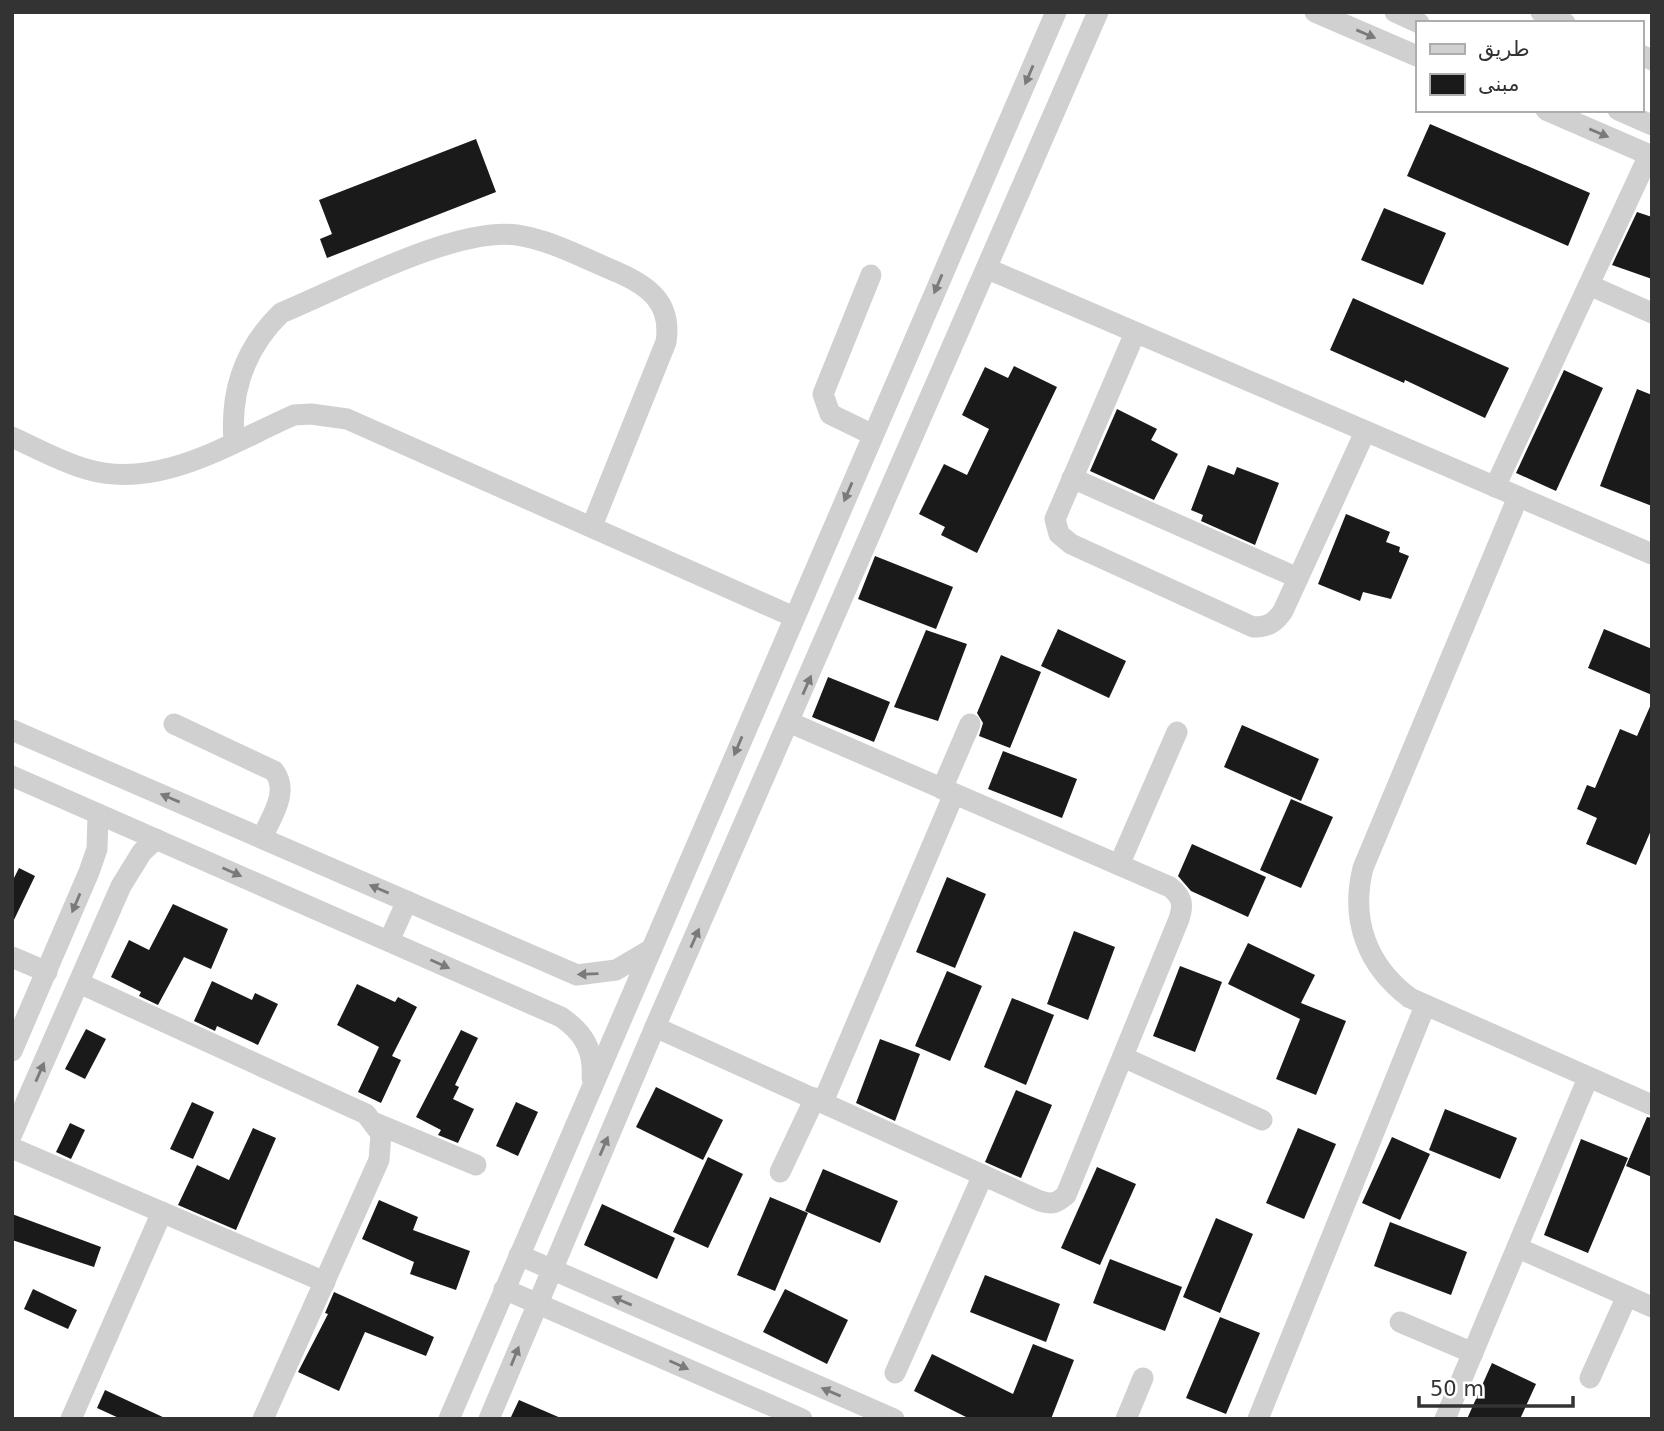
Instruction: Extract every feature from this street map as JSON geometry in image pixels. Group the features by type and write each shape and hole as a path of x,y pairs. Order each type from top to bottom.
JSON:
{"street":[{"path":"449,1419 592,1082 1056,12"},
{"path":"489,1419 655,1027 791,723 1098,12"},
{"path":"1315,12 1416,56"},
{"path":"1395,12 1416,22"},
{"path":"1541,12 1561,21"},
{"path":"1623,112 1652,125"},
{"path":"1495,487 1650,155 1571,115"},
{"path":"234,441 234,402 244,365 261,335 281,313 464,238 502,234 535,239 643,283 659,299 667,320 666,342 592,526"},
{"path":"988,269 1652,554"},
{"path":"871,275 823,394 830,414 873,435"},
{"path":"1589,285 1652,313"},
{"path":"1135,333 1055,519 1059,534 1071,544 1253,627 1265,627 1276,621 1365,432"},
{"path":"12,437 85,469 125,475 171,468 294,415 312,414 347,419 794,617"},
{"path":"1072,478 1298,578"},
{"path":"1518,497 1363,868 1359,884 1362,933 1376,963 1397,988 1425,1006 1652,1105"},
{"path":"655,1027 1040,1201 1050,1204 1059,1202 1066,1195 1183,907 1179,895 1170,887 791,723"},
{"path":"174,724 274,771 281,782 280,797 262,838"},
{"path":"780,1172 819,1100 948,791 970,724"},
{"path":"12,730 578,975 617,970 650,950"},
{"path":"1119,865 1177,732"},
{"path":"12,776 569,1022 588,1044 593,1062 592,1082"},
{"path":"12,1051 89,872 97,849 98,814"},
{"path":"12,1135 121,886 142,852 156,839"},
{"path":"89,872 121,886"},
{"path":"389,941 407,901"},
{"path":"12,957 47,972"},
{"path":"79,983 366,1114 381,1134 379,1160 263,1419"},
{"path":"1258,1419 1425,1006"},
{"path":"1123,1057 1262,1120"},
{"path":"1445,1419 1588,1077"},
{"path":"375,1123 476,1164"},
{"path":"12,1148 325,1282"},
{"path":"895,1373 984,1175"},
{"path":"71,1419 162,1212"},
{"path":"1518,1248 1652,1307"},
{"path":"519,1255 894,1419"},
{"path":"504,1289 802,1419"},
{"path":"1590,1378 1627,1296"},
{"path":"1400,1322 1473,1353"},
{"path":"1126,1419 1143,1378"}],"building":[{"path":"1430,124 1590,193 1568,246 1407,176"},
{"path":"476,139 496,192 327,258 320,239 332,234 319,200"},
{"path":"1384,208 1446,233 1423,285 1361,260"},
{"path":"1637,212 1652,217 1652,279 1612,265"},
{"path":"1353,298 1509,368 1485,418 1405,380 1404,383 1330,350"},
{"path":"1014,366 1057,387 977,553 941,535 945,527 919,514 944,464 967,475 989,429 962,415 985,367 1008,378"},
{"path":"1564,370 1603,388 1556,491 1516,473"},
{"path":"1637,389 1652,395 1652,506 1600,486"},
{"path":"1117,409 1157,429 1151,440 1178,454 1154,500 1090,471"},
{"path":"1208,465 1234,475 1237,467 1279,483 1255,545 1201,521 1203,515 1191,510"},
{"path":"1346,514 1390,532 1386,542 1400,547 1399,552 1409,556 1391,599 1363,592 1360,601 1318,584"},
{"path":"875,556 953,587 936,629 858,599"},
{"path":"1058,629 1126,661 1109,698 1041,666"},
{"path":"1604,629 1652,649 1652,695 1588,668"},
{"path":"926,630 967,644 938,721 894,707"},
{"path":"1001,655 1041,672 1010,748 979,736 983,723 977,713"},
{"path":"828,677 890,702 874,742 812,717"},
{"path":"1652,702 1652,828 1636,865 1586,844 1597,818 1577,809 1587,785 1595,788 1620,729 1637,736"},
{"path":"1242,725 1319,759 1301,801 1224,767"},
{"path":"1003,751 1077,779 1062,818 988,789"},
{"path":"1291,799 1333,817 1301,888 1260,870"},
{"path":"1192,844 1266,877 1248,917 1191,891 1178,876"},
{"path":"19,868 35,876 12,924 12,882"},
{"path":"947,877 986,894 955,968 916,952"},
{"path":"173,904 228,929 211,969 184,957 158,1005 139,996 141,992 111,977 129,940 149,950"},
{"path":"1074,931 1115,947 1088,1020 1047,1004"},
{"path":"1248,943 1315,975 1301,1003 1346,1021 1316,1095 1276,1079 1300,1019 1228,984"},
{"path":"1180,966 1222,982 1195,1052 1153,1036"},
{"path":"947,971 982,986 950,1061 915,1046"},
{"path":"212,981 252,1000 255,993 278,1004 258,1045 217,1026 215,1031 194,1021"},
{"path":"357,984 395,1002 398,997 417,1007 392,1056 401,1060 381,1103 358,1092 379,1047 337,1025"},
{"path":"1012,998 1054,1015 1026,1085 984,1067"},
{"path":"86,1029 106,1039 85,1079 65,1069"},
{"path":"461,1030 478,1038 455,1085 459,1087 453,1099 474,1109 458,1143 438,1135 441,1130 416,1117"},
{"path":"880,1039 920,1054 895,1121 856,1103"},
{"path":"656,1087 723,1120 703,1160 636,1127"},
{"path":"1016,1090 1052,1105 1021,1178 985,1162"},
{"path":"192,1102 214,1112 193,1159 170,1149"},
{"path":"516,1102 538,1112 518,1156 496,1146"},
{"path":"1445,1109 1517,1138 1500,1179 1429,1150"},
{"path":"1647,1117 1652,1118 1652,1177 1626,1166"},
{"path":"70,1123 85,1130 71,1159 56,1152"},
{"path":"253,1128 276,1138 236,1230 178,1205 197,1165 229,1180"},
{"path":"1298,1128 1336,1144 1304,1219 1266,1203"},
{"path":"1392,1137 1430,1154 1400,1220 1362,1203"},
{"path":"1581,1139 1628,1158 1588,1253 1544,1235"},
{"path":"708,1157 743,1174 708,1248 673,1232"},
{"path":"1097,1167 1136,1184 1100,1265 1061,1248"},
{"path":"823,1169 898,1201 880,1243 805,1211"},
{"path":"770,1197 808,1213 775,1291 737,1275"},
{"path":"379,1200 418,1217 413,1230 470,1251 456,1290 410,1274 414,1262 362,1239"},
{"path":"602,1204 675,1238 657,1279 584,1245"},
{"path":"12,1214 101,1247 94,1267 12,1240"},
{"path":"1216,1218 1253,1234 1220,1313 1183,1297"},
{"path":"1390,1222 1467,1252 1451,1295 1374,1266"},
{"path":"1110,1259 1182,1287 1165,1331 1093,1303"},
{"path":"985,1275 1060,1304 1046,1342 970,1312"},
{"path":"33,1289 77,1310 68,1329 24,1309"},
{"path":"785,1289 848,1320 827,1364 763,1332"},
{"path":"334,1292 434,1337 426,1356 365,1332 339,1391 298,1372 328,1314 325,1313"},
{"path":"1220,1317 1260,1333 1226,1414 1186,1398"},
{"path":"1033,1344 1074,1360 1051,1419 970,1419 914,1391 932,1354 1013,1394"},
{"path":"1492,1363 1536,1384 1520,1419 1467,1419"},
{"path":"105,1390 167,1419 121,1419 97,1408"},
{"path":"519,1400 563,1419 510,1419"}]}
